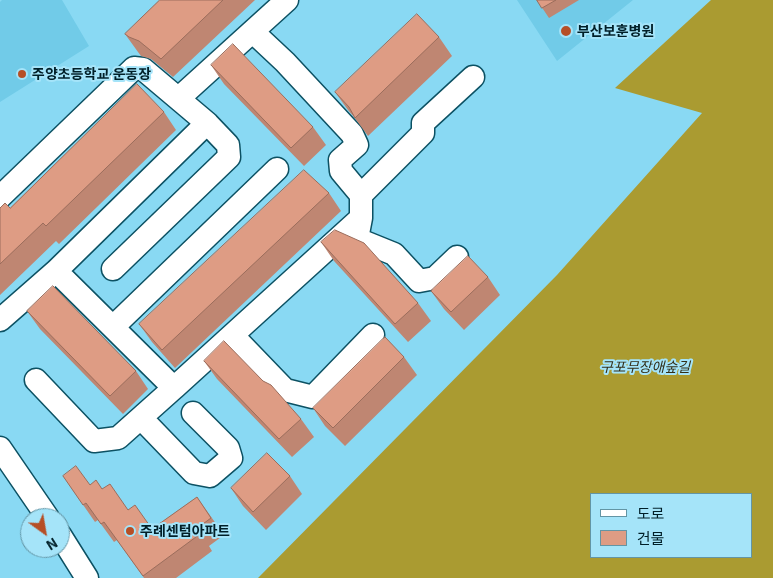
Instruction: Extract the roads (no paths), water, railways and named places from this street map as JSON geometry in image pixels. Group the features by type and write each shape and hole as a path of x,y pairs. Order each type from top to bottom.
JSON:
{"street":[{"path":"178,98 287,0"},
{"path":"253,32 285,62 352,134 357,145 340,160 341,171 361,195 361,218 357,239 394,254 419,281 435,278 457,257"},
{"path":"0,198 134,68 143,69 207,123 228,145 229,157 113,269"},
{"path":"361,195 423,133 423,123 473,77"},
{"path":"0,320 56,272 207,123"},
{"path":"113,327 277,169"},
{"path":"36,380 94,442 118,438 233,336 361,218"},
{"path":"56,272 174,388"},
{"path":"233,336 285,390 313,397 373,335"},
{"path":"141,418 194,473 210,476 231,458 228,448 193,413"},
{"path":"0,448 41,508"},
{"path":"70,551 87,578"}],"place":[{"name":"부산보훈병원","path":"566,31"},
{"name":"주양초등학교 운동장","path":"22,74"},
{"name":"주례센텀아파트","path":"130,531"}],"park label":[{"name":"구포무장애숲길","path":"645,367"}]}
